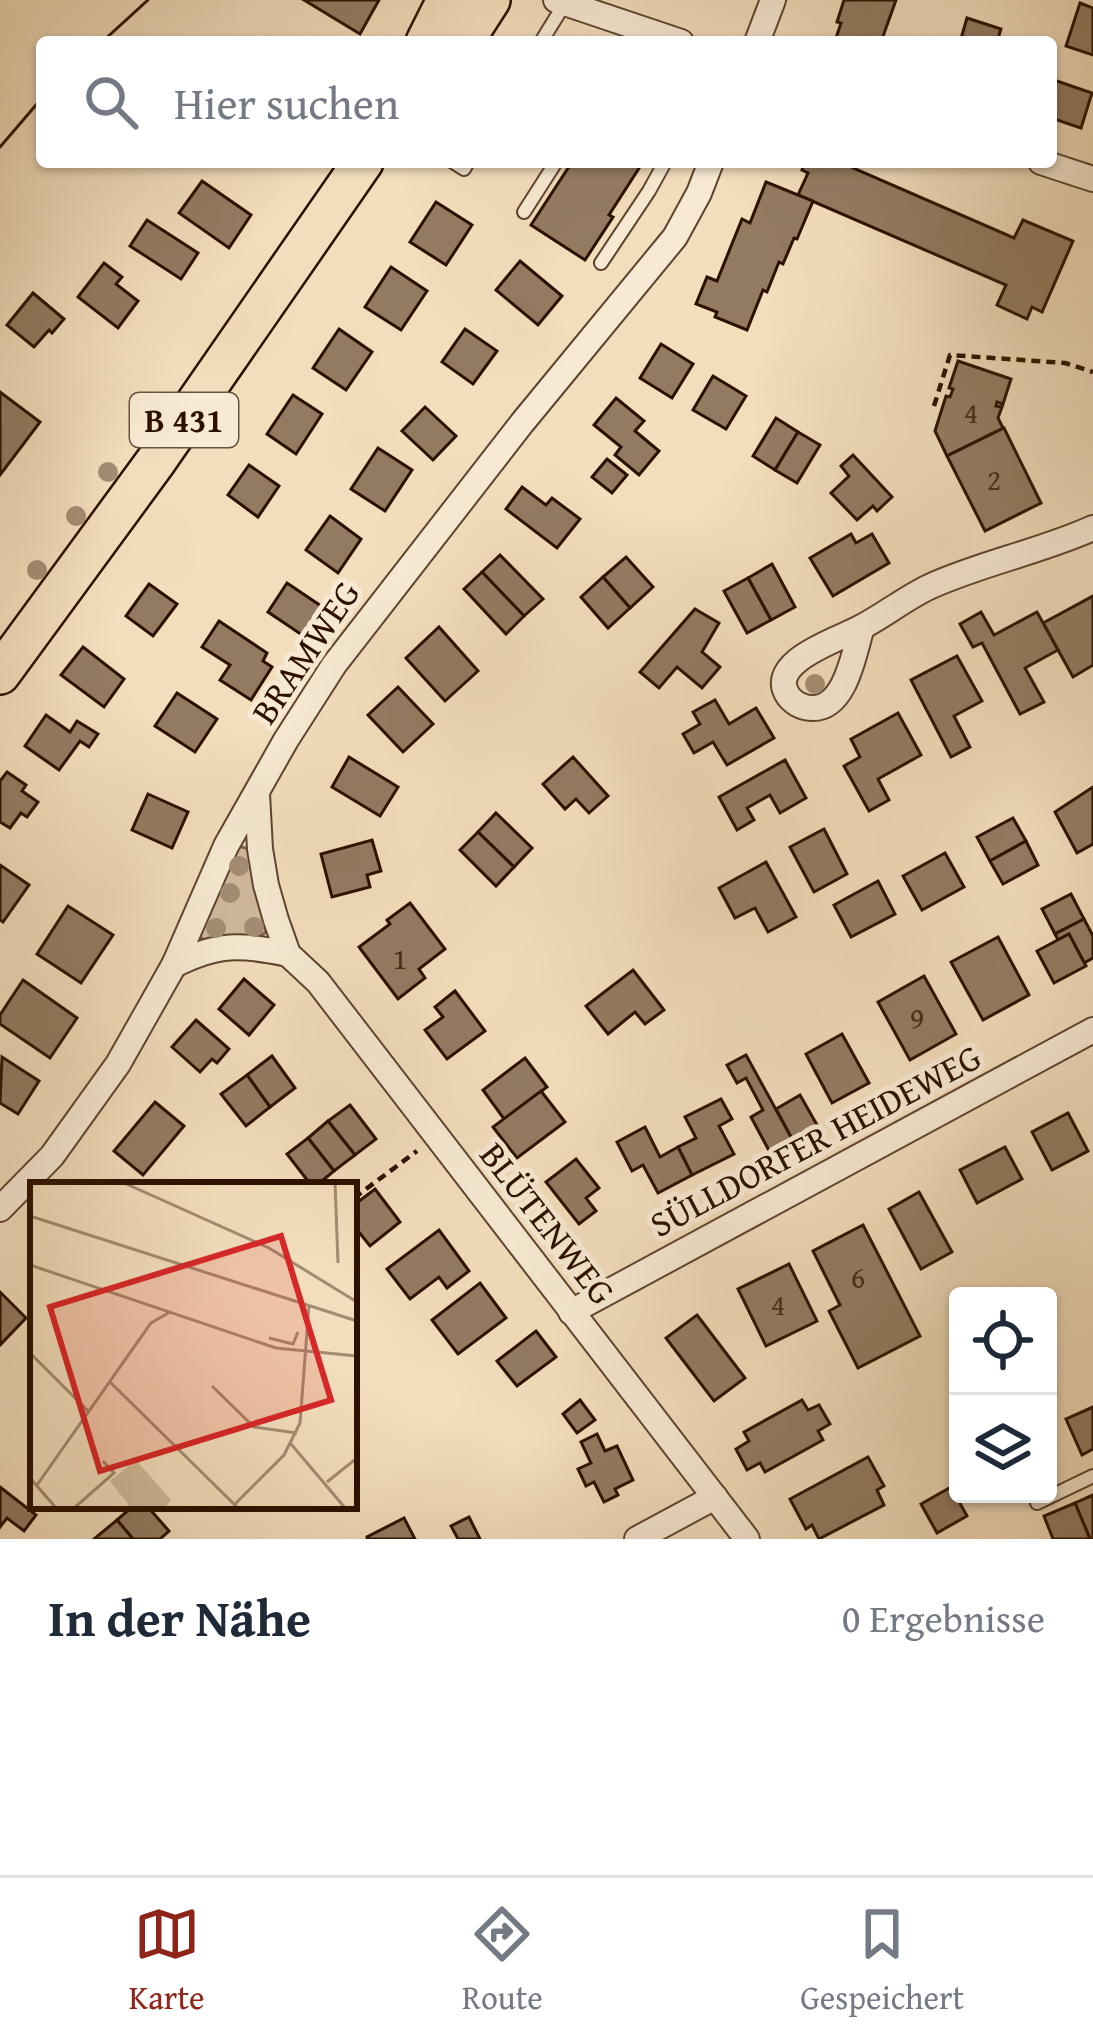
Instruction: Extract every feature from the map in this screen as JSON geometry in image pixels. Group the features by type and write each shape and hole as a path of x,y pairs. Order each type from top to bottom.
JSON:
{"main road":[{"path":"429,36 447,0"},
{"path":"467,36 490,0"},
{"name":"B 431","path":"0,674 156,461 359,168"}],"street":[{"path":"759,36 773,0"},
{"path":"561,1 637,35"},
{"path":"1057,167 1093,179"},
{"name":"BRAMWEG","path":"0,1209 52,1156 118,1064 174,965 226,846 286,740 346,649 509,439 675,237 709,168"},
{"path":"862,627 928,587 1093,528"},
{"name":"BLÜTENWEG","path":"257,794 266,885 288,954 318,982 747,1539"},
{"path":"174,965 205,950 233,947 288,954"},
{"name":"SÜLLDORFER HEIDEWEG","path":"571,1312 1093,1030"},
{"path":"637,1539 715,1497"}],"lane":[{"path":"544,36 561,1"},
{"path":"524,212 552,168"},
{"path":"601,263 662,168"},
{"path":"1057,1493 1093,1476"}],"path":[{"path":"934,406 950,355 1065,363 1093,372"},
{"path":"357,1196 436,1137"}],"shaded area":[{"path":"239,846 250,854 266,932 257,938 204,940 200,930"}],"building":[{"path":"304,0 379,0 360,34"},
{"path":"844,0 896,0 883,36 837,36 841,23 837,22"},
{"path":"1080,3 1093,8 1093,55 1066,46"},
{"path":"967,18 1001,29 999,36 962,36"},
{"path":"1057,81 1092,93 1081,128 1057,120"},
{"path":"568,168 639,168 585,260 531,225"},
{"path":"853,168 1014,238 1023,220 1073,241 1042,312 1032,307 1027,319 997,305 1006,285 798,195 808,173 802,170"},
{"path":"202,181 251,215 229,248 179,213"},
{"path":"766,182 813,201 783,264 779,262 767,292 763,290 747,330 696,304 707,277 717,281 742,219 750,223"},
{"path":"436,202 472,225 446,265 410,242"},
{"path":"147,220 198,253 181,279 130,246"},
{"path":"520,261 562,296 538,325 496,290"},
{"path":"104,263 122,277 116,284 138,301 118,328 78,297"},
{"path":"391,267 427,291 401,330 365,307"},
{"path":"33,293 64,319 34,347 7,325"},
{"path":"339,329 372,352 346,390 313,368"},
{"path":"465,329 497,351 473,384 442,362"},
{"path":"661,344 693,364 672,398 640,378"},
{"path":"958,361 1011,379 1003,404 996,406 1002,407 998,418 1003,428 947,456 935,431 946,396 953,389 949,388"},
{"path":"713,376 746,396 726,429 693,410"},
{"path":"0,392 40,422 0,475"},
{"path":"293,395 322,414 296,454 267,434"},
{"path":"616,398 644,421 635,431 659,451 639,475 615,455 621,447 594,425"},
{"path":"425,407 456,436 433,460 402,431"},
{"path":"776,418 798,432 775,470 753,456"},
{"path":"1004,428 1041,503 985,531 947,456"},
{"path":"798,432 820,445 797,483 775,470"},
{"path":"378,448 412,470 385,511 351,489"},
{"path":"853,455 892,497 857,520 831,493 849,476 841,466"},
{"path":"607,459 627,475 612,493 592,477"},
{"path":"249,465 279,486 258,517 228,495"},
{"path":"522,487 546,505 552,498 580,519 557,548 506,509"},
{"path":"330,516 361,539 338,573 306,550"},
{"path":"851,534 856,543 872,534 889,563 833,596 810,558"},
{"path":"500,555 543,599 524,616 482,572"},
{"path":"626,557 653,587 630,608 603,577"},
{"path":"772,564 795,607 771,620 748,578"},
{"path":"482,572 524,616 506,634 464,589"},
{"path":"603,577 630,608 608,628 581,597"},
{"path":"748,578 771,620 747,633 724,591"},
{"path":"287,583 327,610 308,639 268,612"},
{"path":"149,584 177,604 153,636 126,616"},
{"path":"1093,596 1093,665 1073,677 1043,623"},
{"path":"695,609 719,623 702,652 720,667 702,688 677,667 659,688 640,672"},
{"path":"981,612 994,635 1037,612 1058,650 1025,668 1044,702 1020,714 982,643 973,647 960,624"},
{"path":"219,621 267,653 263,661 272,667 251,700 220,680 230,665 202,647"},
{"path":"439,627 478,671 445,701 406,658"},
{"path":"83,647 124,679 104,707 61,675"},
{"path":"957,656 982,701 954,716 970,747 951,757 911,680"},
{"path":"398,687 433,724 403,752 368,715"},
{"path":"177,693 217,719 195,752 155,726"},
{"path":"715,700 729,724 756,708 774,738 727,765 713,742 694,753 683,734 700,724 693,712"},
{"path":"898,713 921,755 878,779 889,800 869,811 844,766 860,757 851,739"},
{"path":"46,715 70,732 77,721 98,734 89,747 80,741 59,770 25,746"},
{"path":"349,757 398,787 380,816 332,787"},
{"path":"573,757 608,796 589,813 576,799 565,809 543,784"},
{"path":"785,760 806,798 780,813 770,795 747,808 754,820 737,830 719,797"},
{"path":"7,772 26,785 22,791 38,802 10,828 0,822 0,781"},
{"path":"1093,787 1093,844 1077,853 1055,812"},
{"path":"148,794 188,812 172,848 132,830"},
{"path":"496,813 532,848 514,867 478,832"},
{"path":"1013,818 1026,841 990,861 977,837"},
{"path":"824,829 847,874 814,892 790,847"},
{"path":"478,832 514,867 496,886 460,850"},
{"path":"372,840 381,871 367,875 370,887 332,897 321,854"},
{"path":"1026,841 1038,865 1003,884 990,861"},
{"path":"945,853 964,887 922,910 903,876"},
{"path":"766,862 796,917 768,932 755,908 735,918 719,888"},
{"path":"0,865 29,885 3,922 0,920"},
{"path":"878,881 895,914 851,937 834,905"},
{"path":"1071,894 1084,919 1055,934 1042,909"},
{"path":"410,903 445,949 419,969 425,978 398,999 359,947"},
{"path":"68,906 113,935 81,983 37,954"},
{"path":"1084,919 1093,936 1093,958 1084,963 1069,934 1058,940 1055,934"},
{"path":"1069,934 1086,966 1054,983 1037,951"},
{"path":"998,937 1029,995 983,1020 951,962"},
{"path":"633,970 664,1010 645,1024 635,1012 608,1034 586,1006"},
{"path":"924,976 956,1034 910,1060 878,1002"},
{"path":"244,979 274,1005 249,1035 219,1009"},
{"path":"23,980 77,1018 50,1058 0,1024 0,1015"},
{"path":"455,991 485,1031 447,1059 425,1030 443,1017 435,1007"},
{"path":"196,1020 229,1049 200,1072 172,1047"},
{"path":"842,1034 869,1083 832,1103 806,1054"},
{"path":"746,1055 796,1146 773,1158 751,1117 763,1110 746,1078 737,1083 727,1065"},
{"path":"272,1056 295,1088 270,1107 247,1075"},
{"path":"2,1057 39,1081 18,1114 0,1103"},
{"path":"525,1058 547,1087 504,1119 483,1090"},
{"path":"247,1075 270,1107 246,1126 221,1094"},
{"path":"541,1091 565,1122 517,1158 493,1127"},
{"path":"800,1095 821,1132 796,1146 776,1109"},
{"path":"721,1099 732,1119 719,1126 734,1154 692,1175 678,1147 696,1138 685,1117"},
{"path":"155,1102 184,1126 143,1175 114,1151"},
{"path":"350,1105 376,1139 355,1155 328,1121"},
{"path":"1068,1113 1088,1151 1052,1170 1032,1132"},
{"path":"328,1121 355,1155 334,1171 308,1138"},
{"path":"645,1127 660,1157 678,1147 692,1175 658,1193 643,1165 632,1171 617,1142"},
{"path":"308,1138 334,1171 321,1182 309,1182 287,1154"},
{"path":"1005,1147 1022,1179 977,1203 960,1170"},
{"path":"576,1159 599,1188 586,1198 596,1211 579,1224 546,1182"},
{"path":"375,1189 400,1222 370,1246 357,1230 357,1203"},
{"path":"919,1192 952,1252 921,1269 889,1209"},
{"path":"863,1225 920,1336 858,1368 829,1311 840,1305 813,1251"},
{"path":"439,1230 469,1271 447,1288 439,1277 410,1299 387,1269"},
{"path":"789,1264 817,1321 766,1346 738,1289"},
{"path":"480,1283 506,1318 458,1354 432,1320"},
{"path":"0,1292 26,1318 0,1345"},
{"path":"697,1315 745,1378 714,1401 666,1338"},
{"path":"536,1331 556,1357 517,1386 497,1361"},
{"path":"580,1400 595,1420 577,1433 563,1414"},
{"path":"802,1400 808,1410 819,1405 830,1424 818,1431 823,1440 765,1472 760,1463 747,1470 736,1449 749,1441 744,1432"},
{"path":"1093,1407 1093,1449 1082,1455 1066,1419"},
{"path":"597,1434 605,1451 617,1446 633,1480 615,1489 618,1495 604,1502 594,1482 586,1486 578,1469 591,1463 581,1442"},
{"path":"868,1457 884,1486 877,1490 884,1505 819,1539 812,1525 806,1529 790,1499"},
{"path":"0,1487 36,1515 24,1531 7,1518 0,1527"},
{"path":"949,1488 949,1503 960,1503 967,1516 937,1533 921,1504"},
{"path":"1093,1495 1093,1539 1090,1539 1075,1503"},
{"path":"1075,1503 1090,1539 1053,1539 1044,1516"},
{"path":"130,1509 150,1509 169,1531 160,1539 133,1539 117,1520"},
{"path":"469,1517 480,1539 458,1539 451,1526"},
{"path":"404,1518 415,1539 367,1539 367,1537"},
{"path":"117,1520 133,1539 94,1539"}],"tram line":[{"path":"109,36 148,0"},
{"path":"0,147 36,105"}]}
